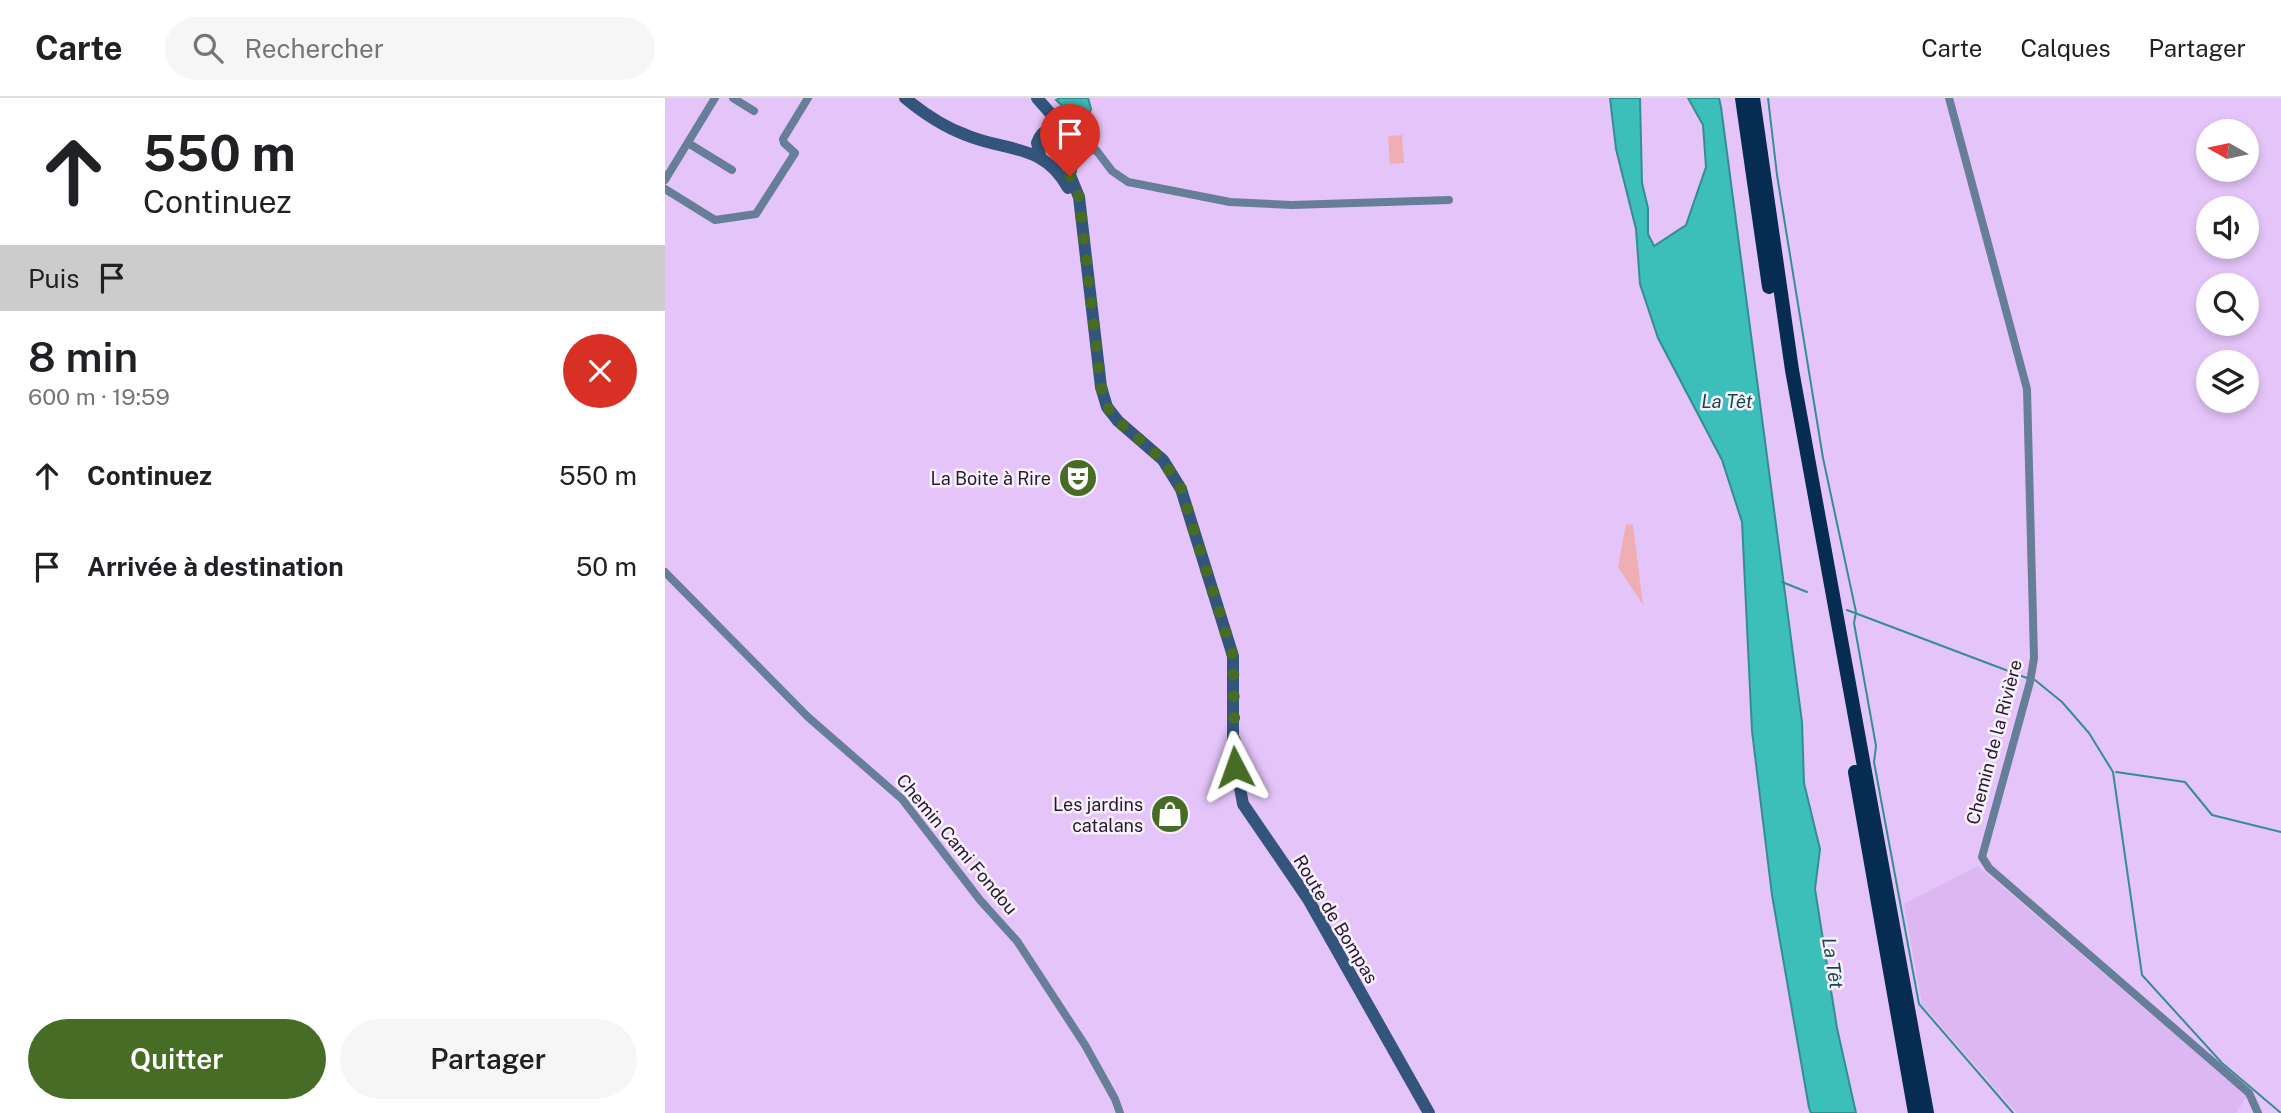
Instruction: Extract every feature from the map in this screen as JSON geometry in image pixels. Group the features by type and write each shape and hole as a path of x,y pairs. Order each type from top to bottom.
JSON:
{"highway":[{"path":"1742,98 1783,373 1915,1113"},
{"path":"1753,98 1792,370 1927,1113"}],"main road":[{"path":"905,98 939,122 966,136 1027,151 1046,162 1062,164 1073,150"},
{"path":"915,98 952,122 992,138 1009,141 1041,135 1054,127 1064,129"},
{"path":"1035,98 1042,115 1037,149 1069,188 1083,231"},
{"path":"1035,98 1064,129 1073,150 1070,176 1079,197 1083,231"},
{"name":"Route de Bompas","path":"1083,231 1101,387 1107,407 1118,421 1173,473 1233,656 1233,750 1243,804 1308,899 1429,1113"}],"street":[{"path":"665,180 715,98"},
{"path":"733,98 754,111"},
{"path":"665,189 715,220 756,215 795,153 784,144 783,139 808,98"},
{"name":"Chemin de la Rivière","path":"1949,98 2027,398 2034,657 2030,682 1982,856 1989,868 2249,1093 2258,1113"},
{"path":"688,143 732,170"},
{"path":"1073,150 1096,150 1112,171 1128,182 1230,202 1292,205 1449,200"},
{"name":"Chemin Cami Fondou","path":"665,572 808,717 902,799 980,900 1017,941 1085,1045 1115,1099 1119,1113"}],"shaded area":[{"path":"1056,133 1066,137 1070,147 1066,157 1056,161 1046,157 1042,147 1046,137"},
{"path":"1402,135 1404,163 1390,164 1388,136"},
{"path":"1626,524 1633,525 1643,605 1618,567"},
{"path":"1978,866 2247,1096 2236,1113 2017,1113 1922,1004 1904,904"}],"water":[{"path":"1088,98 1091,109 1087,122 1082,124 1056,100"},
{"name":"La Têt","path":"1610,98 1640,98 1642,183 1648,208 1648,234 1654,246 1686,225 1706,167 1703,125 1688,98 1719,98 1802,722 1804,783 1820,849 1815,889 1837,1028 1856,1113 1811,1113 1809,1108 1772,895 1752,731 1742,522 1722,460 1658,338 1640,284 1636,229 1616,149"}],"waterway":[{"path":"1768,98 1777,175 1823,458 1856,612 1854,623 1876,746 1874,762 1919,1004 2013,1113"},
{"path":"1782,582 1807,592"},
{"path":"1847,610 2027,678"},
{"path":"2035,680 2062,702 2089,733 2113,772 2142,975 2222,1063 2281,1113"},
{"path":"2116,772 2185,782 2212,815 2281,832"}],"place":[{"name":"La Boite à Rire","path":"1078,478"},
{"name":"Les jardins catalans","path":"1170,814"}],"route":[{"path":"1070,176 1079,197 1101,387 1107,407 1118,421 1163,460 1173,473 1181,489 1233,656 1235,767"}]}
